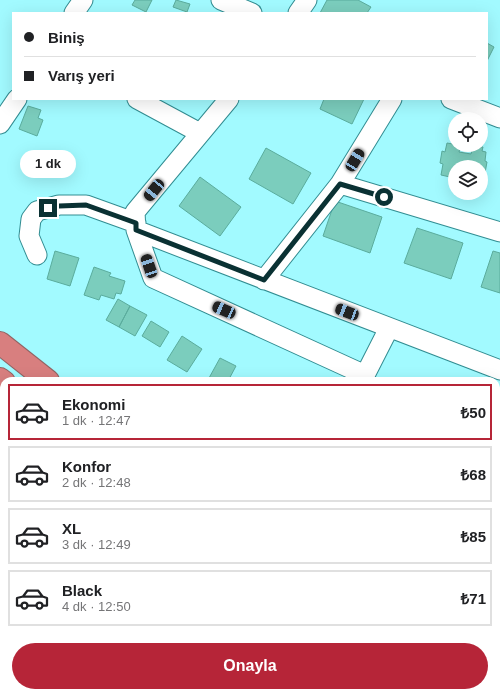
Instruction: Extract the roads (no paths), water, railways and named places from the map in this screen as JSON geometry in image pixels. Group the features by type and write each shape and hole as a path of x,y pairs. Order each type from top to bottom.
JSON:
{"highway":[{"path":"0,343 43,377"}],"street":[{"path":"75,12 83,0"},
{"path":"221,0 250,12"},
{"path":"299,12 307,0"},
{"path":"0,124 16,100"},
{"path":"141,100 161,105 200,133"},
{"path":"227,100 135,212 136,227 153,278 362,377"},
{"path":"264,280 340,184 391,100"},
{"path":"454,100 500,118"},
{"path":"340,184 500,232"},
{"path":"37,255 29,236 31,219 37,211 59,206 86,205 264,280 500,370"},
{"path":"364,377 389,328"}]}
